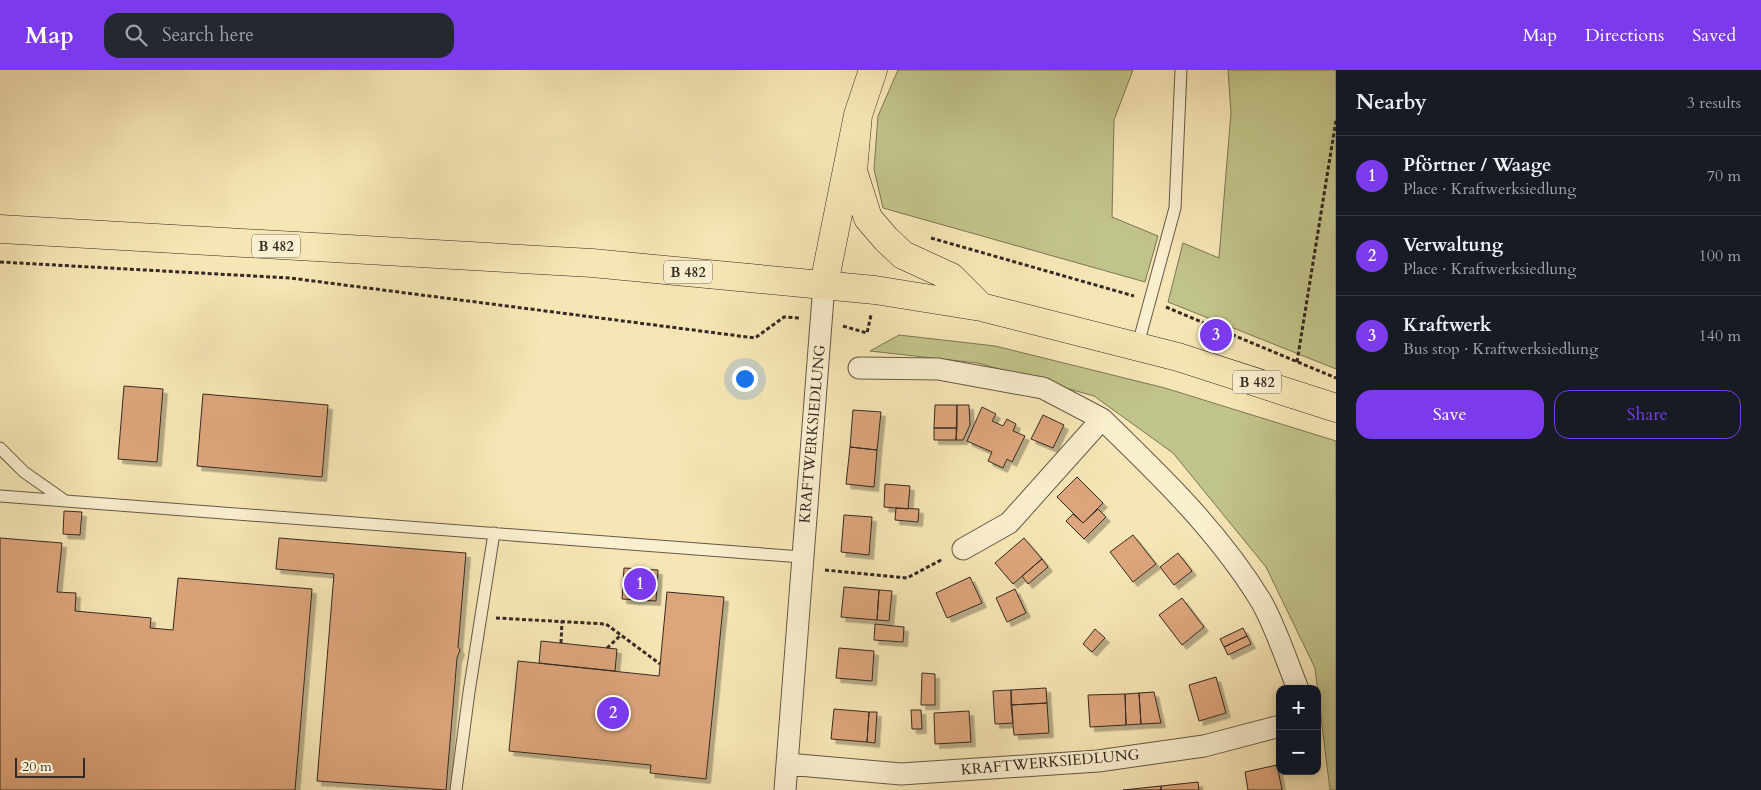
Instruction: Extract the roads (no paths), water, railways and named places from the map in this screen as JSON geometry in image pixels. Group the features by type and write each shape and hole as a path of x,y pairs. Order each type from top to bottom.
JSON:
{"main road":[{"path":"824,284 858,115 873,70"},
{"path":"858,115 853,171 868,218 886,240 903,255 951,277 981,306"},
{"name":"B 482","path":"0,229 592,263 875,290 981,306 1137,348 1178,357 1336,408"}],"street":[{"name":"KRAFTWERKSIEDLUNG","path":"785,790 824,284"},
{"path":"859,368 938,369 1043,388 1102,419 1212,530 1262,603 1296,685"},
{"path":"963,549 1009,523 1102,419"},
{"name":"KRAFTWERKSIEDLUNG","path":"787,764 901,774 1088,761 1204,746 1276,727"}],"lane":[{"path":"1137,348 1175,208 1181,70"},
{"path":"0,448 24,472 64,500"},
{"path":"0,496 494,533 802,562"},
{"path":"456,790 494,533"}],"place":[{"name":"Kraftwerk","path":"1216,335"},
{"name":"Pförtner / Waage","path":"640,584"},
{"name":"Verwaltung","path":"613,713"}]}
